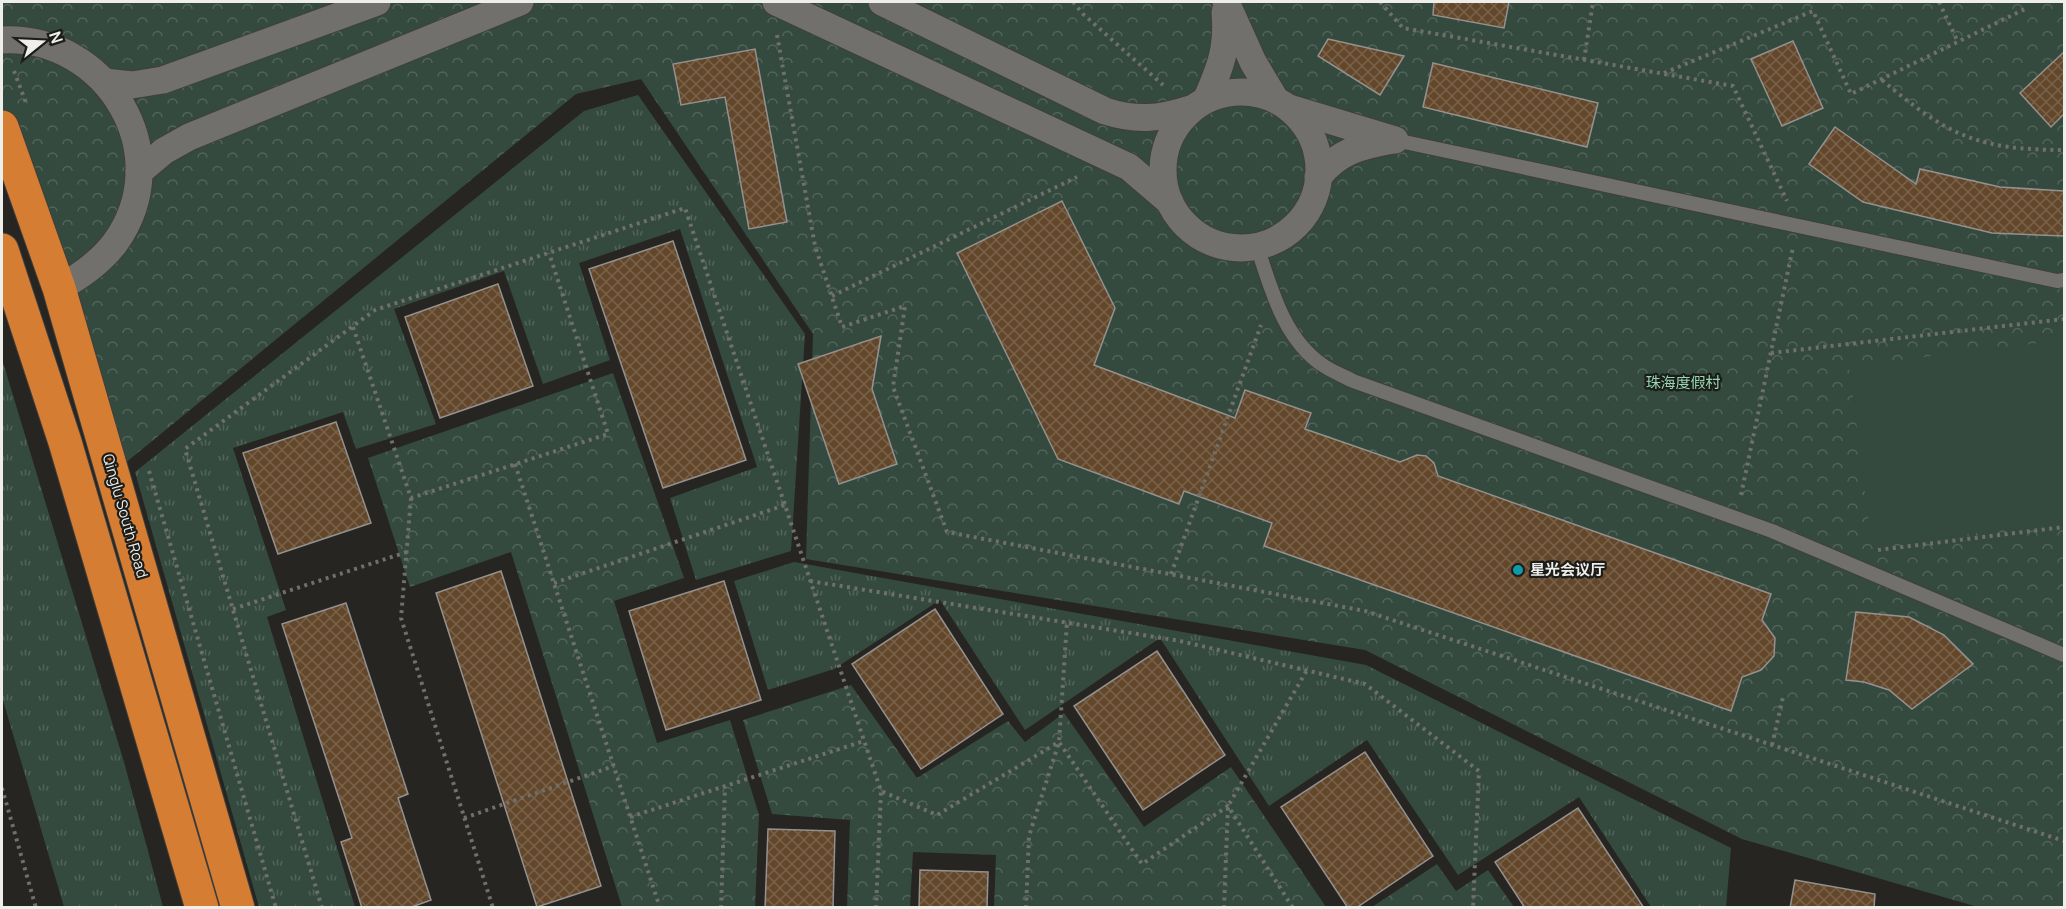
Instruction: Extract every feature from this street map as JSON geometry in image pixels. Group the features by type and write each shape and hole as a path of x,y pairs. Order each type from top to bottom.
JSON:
{"highway":[{"name":"Qinglu South Road","path":"2,127 59,288 238,908"},
{"path":"2,250 69,453 202,908"}],"street":[{"path":"105,82 132,85 163,81 377,2"},
{"path":"139,172 164,151 189,137 520,2"},
{"path":"882,2 1105,111 1143,119 1163,118 1230,92 1253,92 1282,104 1395,140"},
{"path":"1170,202 1163,182 1163,162 1167,142 1176,124 1199,104 1222,65 1227,36 1225,2"},
{"path":"775,13 1129,167 1170,202 1190,230 1205,239 1239,248 1257,246 1280,237 1299,222 1315,193 1318,158 1313,139 1303,122 1282,104 1253,62 1225,2"},
{"path":"2,40 18,39 42,44 65,52 87,65 120,101 137,147 139,172 136,197 128,221 116,242 100,261 81,276 59,288"},
{"path":"1318,177 1331,161 1345,153 1395,140"}],"lane":[{"path":"1395,140 2057,281 2064,280"},
{"path":"1257,246 1283,318 1307,352 1324,366 1353,381 1772,531 2064,655"}],"path":[{"path":"1073,2 1083,14 1199,104"},
{"path":"1584,60 1593,2"},
{"path":"1939,2 1958,42"},
{"path":"1663,74 1813,10 1851,94 2027,8"},
{"path":"775,13 815,246 842,327 905,306 893,387 946,532 1365,611 2064,841"},
{"path":"1882,80 1920,112 1967,139 2018,150 2064,150"},
{"path":"832,296 1113,160"},
{"path":"322,908 185,449 375,310 685,208 880,790 876,908"},
{"path":"411,498 608,434 549,253"},
{"path":"1171,574 1273,293"},
{"path":"1771,353 2064,319"},
{"path":"353,326 411,498 401,618 493,908"},
{"path":"515,464 660,908"},
{"path":"554,583 784,506"},
{"path":"1830,556 2064,527"},
{"path":"233,609 407,552"},
{"path":"810,581 1180,641 1365,684 1479,771 1474,906 1467,908"},
{"path":"1026,908 1029,836 1059,742 1067,622"},
{"path":"1059,742 1142,864 1228,806 1307,670"},
{"path":"1772,745 1783,698"},
{"path":"630,817 864,741"},
{"path":"880,790 937,815 1059,742"},
{"path":"465,818 614,766"},
{"path":"721,908 725,787"},
{"path":"2,788 36,908"},
{"path":"1224,908 1228,806"},
{"path":"1228,806 1293,908"}],"green space":[{"name":"珠海度假村","path":"2,2 2064,2 2064,907 1978,907 1742,839 1365,650 806,559 813,334 641,79 576,94 113,473 2,126"},
{"path":"638,95 805,334 791,551 696,580 670,498 757,467 680,229 579,263 610,360 543,384 504,271 394,309 436,424 356,449 343,412 233,448 286,610 267,617 355,907 259,907 135,472 584,111"},
{"path":"2064,340 2064,522 1872,546 1849,366"},
{"path":"2,359 124,762 163,907 64,907 2,697"},
{"path":"613,373 684,578 614,601 657,743 730,720 759,815 755,907 622,907 511,552 410,587 368,458"},
{"path":"794,562 1366,665 1731,848 1726,907 1651,907 1579,797 1458,875 1367,740 1269,806 1160,638 1025,730 940,600 834,669 768,690 734,581"},
{"path":"851,685 917,778 1008,721 1025,742 1064,713 1144,827 1231,767 1326,907 994,907 996,855 913,852 910,907 847,907 850,820 772,814 743,720"},
{"path":"1437,864 1456,891 1488,870 1514,907 1372,907"}],"building":[{"path":"1434,2 1509,2 1504,28 1433,15"},
{"path":"1328,39 1404,56 1380,95 1318,56"},
{"path":"1793,41 1823,108 1782,126 1751,59"},
{"path":"755,49 787,222 749,229 725,97 681,105 673,64"},
{"path":"2064,52 2064,114 2051,127 2020,93"},
{"path":"1433,63 1598,103 1587,147 1423,107"},
{"path":"1835,127 1916,184 1920,169 2000,187 2064,191 2064,236 1992,233 1863,202 1809,164"},
{"name":"星光会议厅","path":"1062,201 1115,308 1094,365 1235,418 1245,390 1311,413 1305,429 1400,462 1417,455 1426,456 1434,463 1438,476 1771,594 1762,620 1775,638 1774,656 1761,670 1742,677 1731,711 1264,546 1272,523 1184,491 1179,504 1058,459 957,253"},
{"path":"673,241 746,460 663,488 589,269"},
{"path":"498,284 533,386 440,418 405,317"},
{"path":"881,336 872,389 897,464 839,484 798,364"},
{"path":"336,422 371,523 278,554 243,453"},
{"path":"501,571 601,886 537,907 436,593"},
{"path":"724,581 761,700 666,730 629,611"},
{"path":"346,603 408,794 398,798 431,900 409,908 362,908 341,842 352,838 282,624"},
{"path":"935,609 1003,714 921,769 852,664"},
{"path":"1856,612 1909,617 1944,635 1973,664 1912,709 1889,690 1864,682 1846,680"},
{"path":"1157,651 1225,755 1143,810 1074,706"},
{"path":"1365,752 1433,856 1356,908 1348,908 1281,807"},
{"path":"1578,808 1644,908 1525,908 1495,862"},
{"path":"768,829 835,831 833,908 765,908"},
{"path":"920,870 988,872 987,908 919,908"},
{"path":"1795,880 1875,894 1874,908 1790,908"}],"place":[{"name":"星光会议厅","path":"1518,570"}]}
